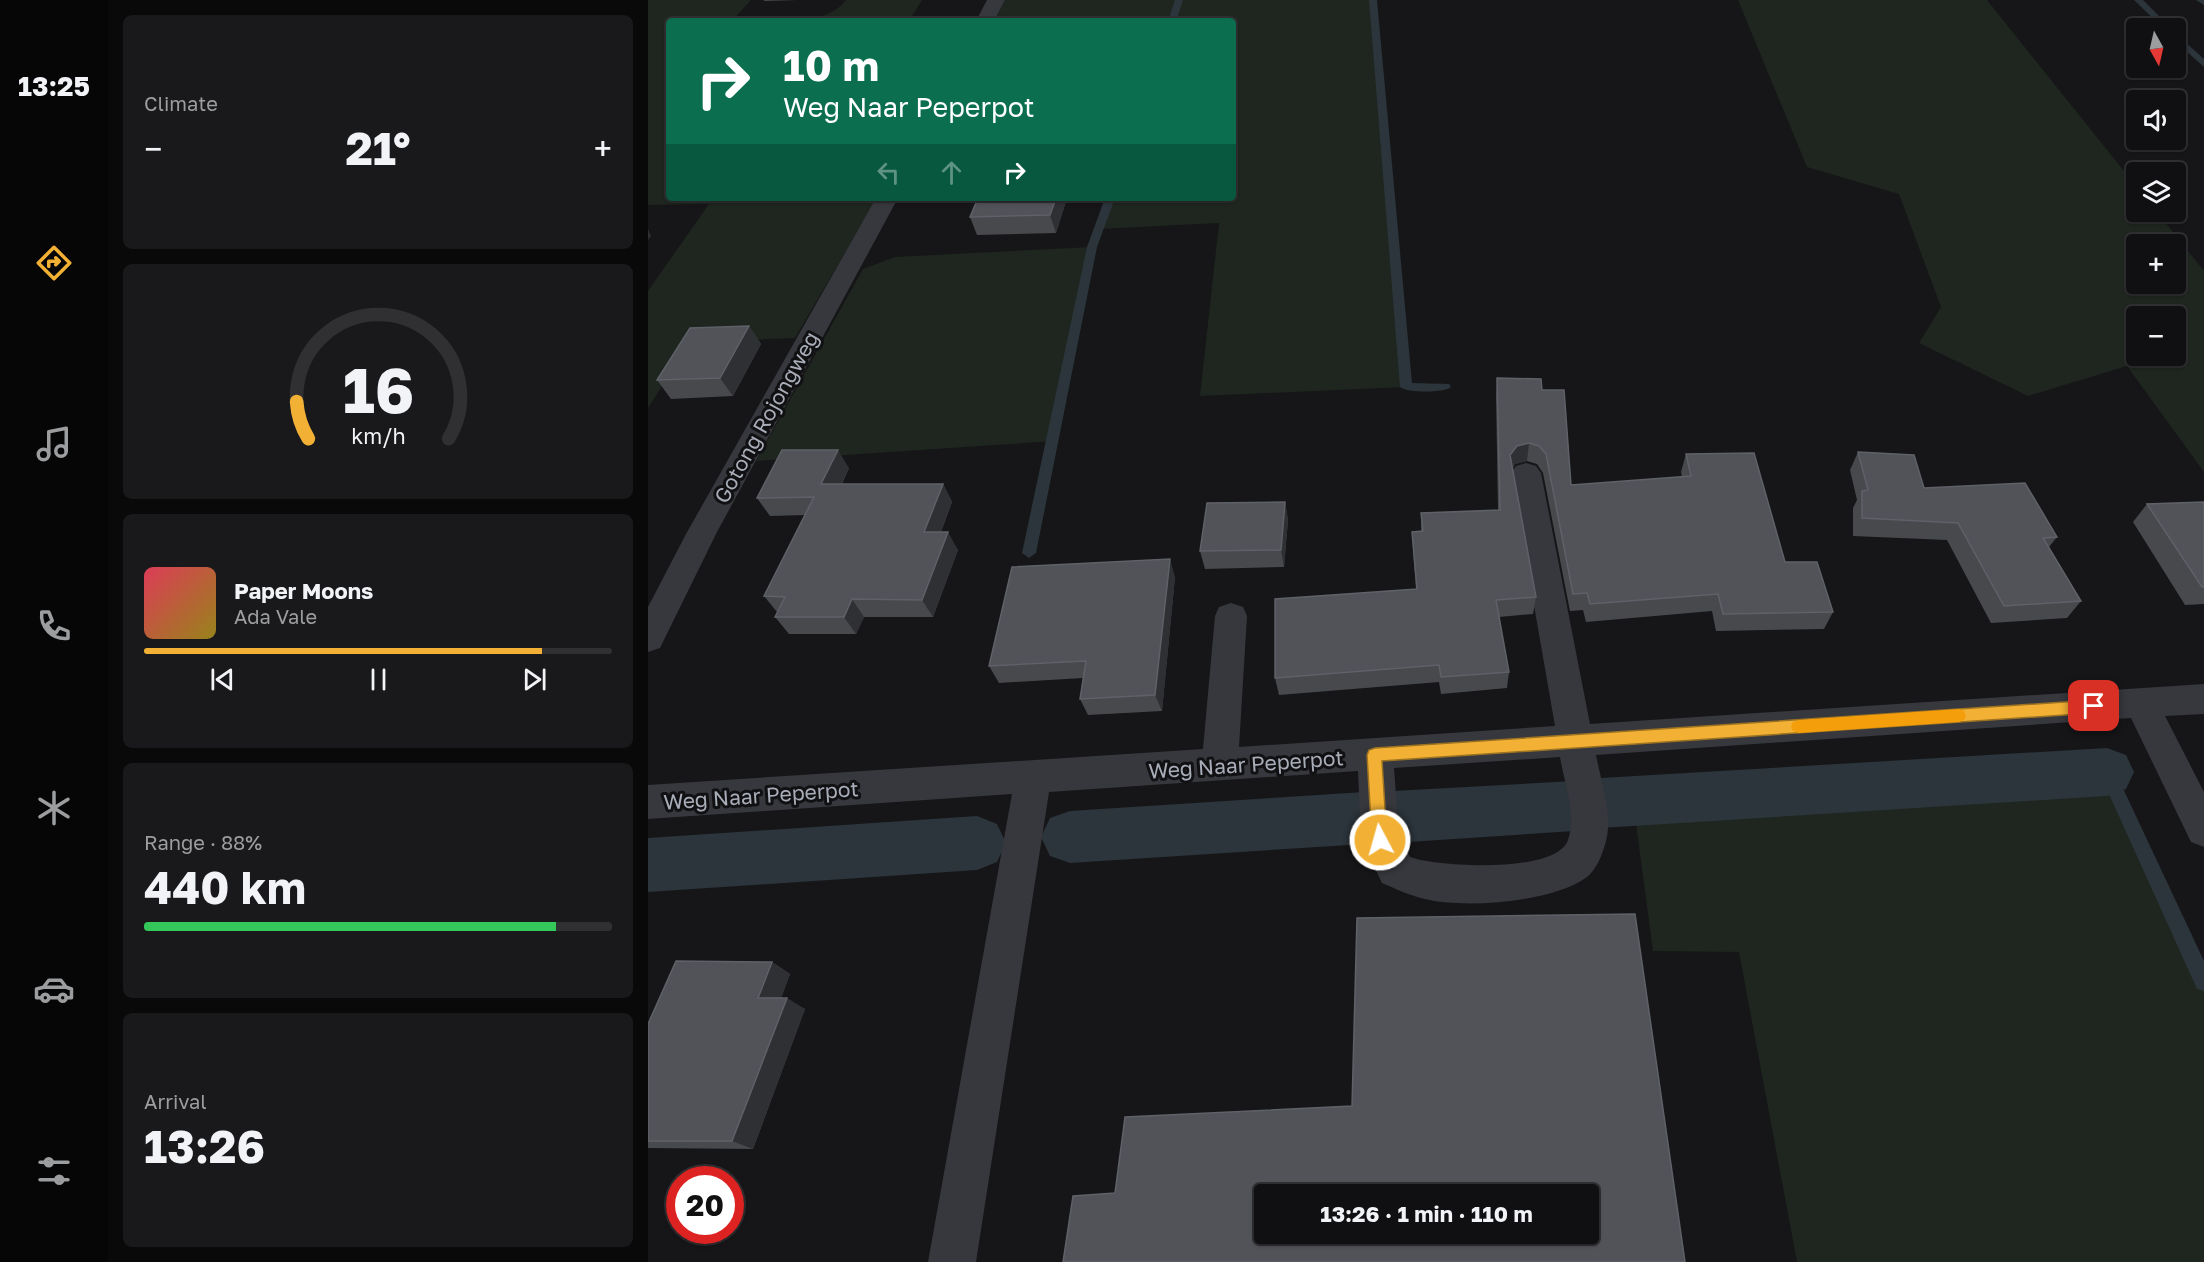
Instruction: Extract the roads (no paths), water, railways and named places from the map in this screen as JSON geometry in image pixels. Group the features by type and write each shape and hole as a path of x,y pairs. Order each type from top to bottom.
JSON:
{"street":[{"path":"987,18 996,0"},
{"name":"Gotong Rojongweg","path":"648,639 701,534 885,201"},
{"path":"1375,755 1380,840 1396,870 1426,880 1470,884 1536,879 1558,873 1575,862 1588,842 1590,821 1526,473"},
{"path":"1220,765 1231,616"},
{"name":"Weg Naar Peperpot","path":"648,802 2204,699"},
{"path":"2141,703 2204,831"},
{"path":"952,1262 1033,778"}],"waterway":[{"path":"1173,18 1179,0"},
{"path":"1373,0 1406,387 1445,387"},
{"path":"2138,0 2157,18"},
{"path":"2200,0 2204,3"},
{"path":"2186,47 2204,64"},
{"path":"1029,553 1092,247 1109,201"},
{"path":"2107,772 2204,982"},
{"path":"1601,803 2107,772"},
{"path":"1393,817 1574,806"},
{"path":"1070,837 1365,818"},
{"path":"648,865 977,843"}]}
